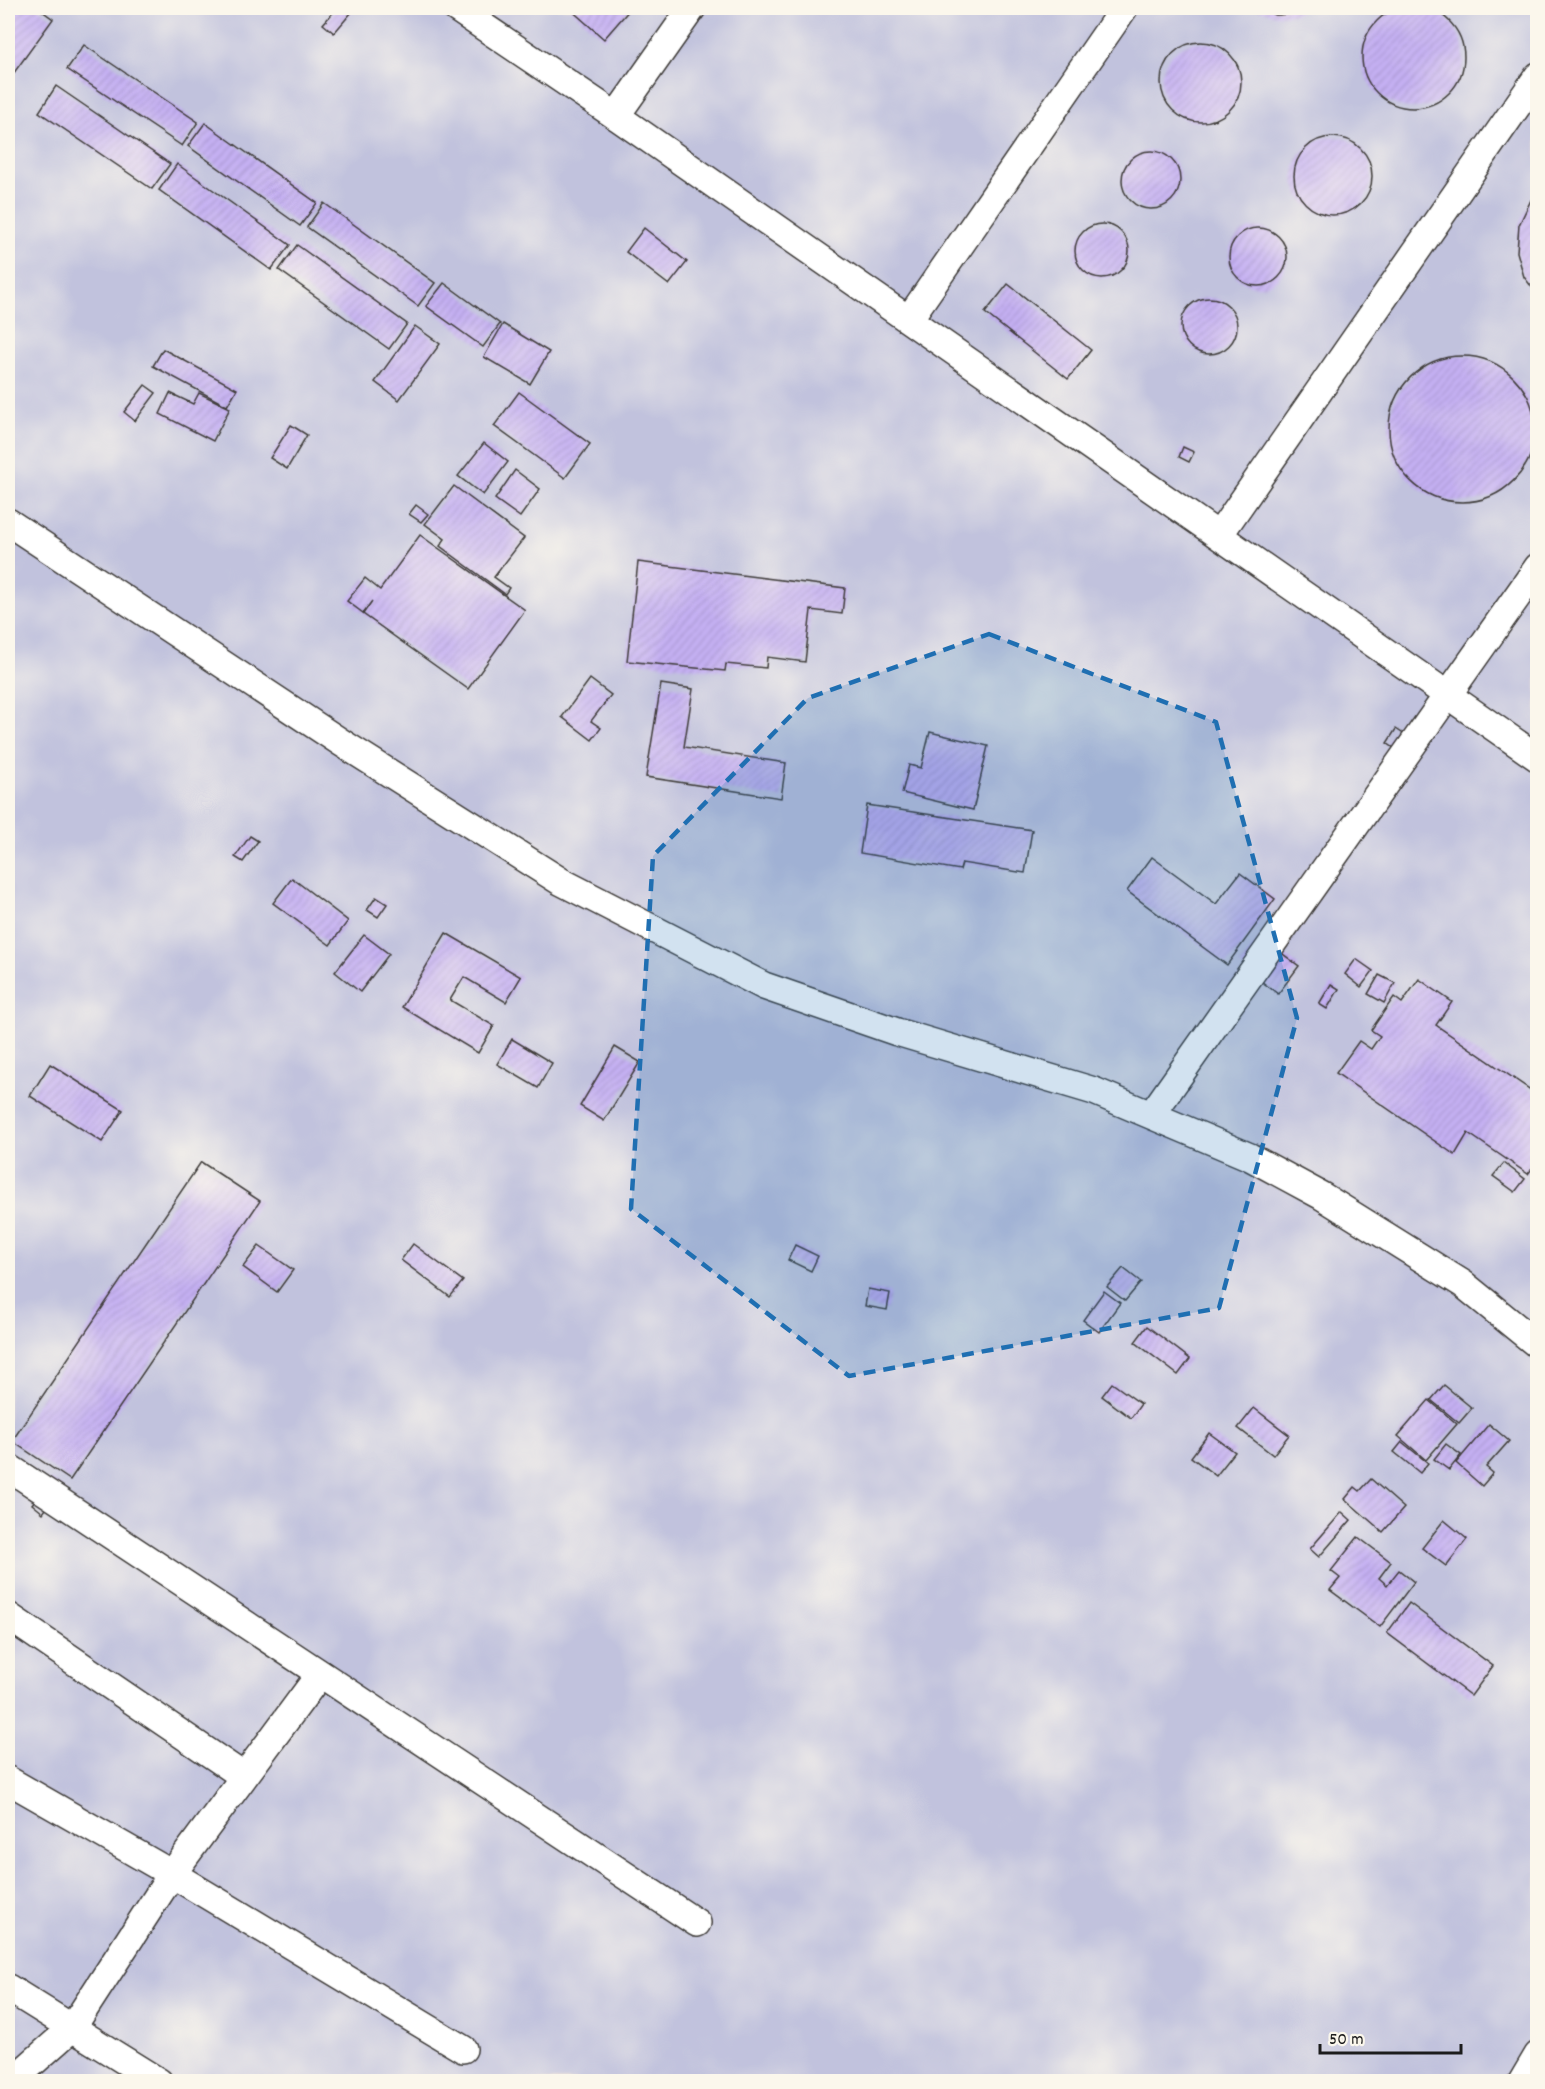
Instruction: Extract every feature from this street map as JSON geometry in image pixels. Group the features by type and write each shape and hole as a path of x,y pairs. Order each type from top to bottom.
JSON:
{"lane":[{"path":"456,8 909,319 1538,758"},
{"path":"616,116 692,8"},
{"path":"909,319 1124,8"},
{"path":"1220,535 1538,76"},
{"path":"8,522 342,743 560,881 764,986 897,1032 1094,1091 1250,1157 1360,1219 1463,1284 1538,1345"},
{"path":"1152,1114 1538,567"},
{"path":"8,1467 697,1923"},
{"path":"8,1616 243,1776"},
{"path":"11,2082 72,2028 172,1874 320,1674"},
{"path":"8,1780 172,1874 463,2049"},
{"path":"8,1988 159,2082"},
{"path":"1522,2082 1538,2055"}],"highlighted area":[{"path":"989,634 1216,722 1297,1018 1219,1308 849,1376 631,1209 653,856 808,698"}],"shaded area":[{"path":"8,8 1537,8 1537,2081 8,2081"}],"building":[{"path":"1413,6 1432,10 1449,21 1460,38 1464,57 1460,76 1449,93 1432,104 1413,108 1394,104 1377,93 1366,76 1362,57 1366,38 1377,21 1394,10"},
{"path":"8,8 38,8 53,19 8,81"},
{"path":"337,8 345,8 351,13 334,33 323,24"},
{"path":"569,8 631,8 604,39"},
{"path":"1254,8 1308,8 1294,14 1276,15"},
{"path":"1201,42 1216,45 1229,54 1238,67 1241,82 1238,97 1229,110 1216,119 1201,122 1186,119 1173,110 1164,97 1161,82 1164,67 1173,54 1186,45"},
{"path":"84,45 198,122 182,146 67,69"},
{"path":"56,86 170,164 152,189 39,112"},
{"path":"205,123 317,203 300,226 188,146"},
{"path":"1333,137 1348,140 1360,149 1369,161 1372,176 1369,191 1360,203 1348,212 1333,215 1318,212 1306,203 1297,191 1294,176 1297,161 1306,149 1318,140"},
{"path":"1145,151 1157,151 1172,159 1180,174 1180,186 1172,201 1157,209 1145,209 1130,201 1122,186 1122,174 1130,159"},
{"path":"177,164 290,245 271,270 159,190"},
{"path":"1538,194 1538,295 1524,277 1517,252 1519,225 1531,200"},
{"path":"324,203 435,283 418,306 307,227"},
{"path":"1097,224 1107,224 1117,228 1125,236 1129,251 1125,266 1117,274 1107,278 1097,278 1087,274 1079,266 1075,256 1075,246 1079,236 1087,228"},
{"path":"644,228 687,262 669,285 626,252"},
{"path":"1258,228 1269,230 1282,241 1287,257 1285,268 1274,281 1258,286 1247,284 1234,273 1229,257 1231,246 1242,233"},
{"path":"297,245 407,324 389,349 279,270"},
{"path":"444,283 500,324 483,347 426,306"},
{"path":"1008,284 1091,350 1068,379 985,313"},
{"path":"1209,298 1220,300 1229,306 1235,315 1237,326 1235,337 1229,346 1220,352 1209,354 1198,352 1189,346 1183,337 1181,326 1183,315 1189,306 1198,300"},
{"path":"503,324 549,352 530,384 484,357"},
{"path":"415,326 440,344 399,400 375,382"},
{"path":"163,349 237,389 227,406 153,366"},
{"path":"1462,356 1490,361 1514,377 1530,401 1535,429 1530,457 1514,481 1490,497 1462,502 1434,497 1410,481 1394,457 1389,429 1394,401 1410,377 1434,361"},
{"path":"145,385 156,393 135,421 124,412"},
{"path":"519,392 590,444 565,478 494,426"},
{"path":"170,393 193,404 199,393 230,408 213,441 160,414"},
{"path":"291,425 307,435 287,469 270,458"},
{"path":"484,443 508,462 483,495 458,476"},
{"path":"1183,447 1194,452 1189,462 1179,457"},
{"path":"515,470 540,489 520,517 495,499"},
{"path":"454,486 524,538 494,577 509,588 505,594 440,546 445,539 425,524"},
{"path":"416,505 428,514 421,522 409,514"},
{"path":"420,535 525,610 468,689 363,614 372,601 363,613 347,601 365,578 380,590"},
{"path":"638,562 845,588 842,614 811,610 805,662 767,657 766,668 726,664 725,671 627,661"},
{"path":"590,679 611,695 591,721 601,728 592,740 562,717"},
{"path":"661,684 693,689 684,747 786,763 781,798 646,777"},
{"path":"1396,729 1411,739 1401,753 1387,743"},
{"path":"930,732 988,746 973,810 902,793 909,765 921,768"},
{"path":"867,805 1032,830 1025,873 962,863 960,870 860,853"},
{"path":"250,836 258,841 243,862 235,857"},
{"path":"1152,857 1216,904 1240,873 1275,899 1227,965 1127,891"},
{"path":"292,878 348,921 330,945 273,903"},
{"path":"376,897 387,904 378,917 367,910"},
{"path":"446,933 521,977 506,1002 464,977 450,1000 494,1026 478,1053 402,1007"},
{"path":"364,935 389,954 360,992 335,972"},
{"path":"1261,938 1299,966 1278,994 1240,965"},
{"path":"1356,959 1373,971 1361,987 1345,974"},
{"path":"1379,975 1395,983 1384,1003 1368,994"},
{"path":"1419,979 1452,1002 1436,1025 1538,1095 1538,1161 1528,1174 1468,1133 1455,1155 1336,1073 1359,1041 1371,1049 1380,1036 1371,1030 1394,997 1402,1003"},
{"path":"1331,984 1339,989 1327,1009 1319,1004"},
{"path":"512,1039 552,1063 538,1088 497,1064"},
{"path":"615,1047 640,1062 604,1121 580,1106"},
{"path":"50,1064 123,1110 102,1142 30,1096"},
{"path":"201,1162 260,1201 70,1480 12,1441"},
{"path":"1504,1163 1525,1179 1515,1192 1493,1176"},
{"path":"413,1244 463,1281 450,1297 401,1260"},
{"path":"795,1245 818,1256 811,1271 788,1260"},
{"path":"259,1246 293,1270 277,1292 243,1267"},
{"path":"1123,1268 1141,1282 1125,1301 1107,1287"},
{"path":"868,1289 890,1293 887,1310 865,1306"},
{"path":"1104,1291 1120,1303 1099,1332 1083,1320"},
{"path":"1147,1326 1190,1359 1178,1375 1135,1342"},
{"path":"1112,1383 1141,1404 1131,1418 1102,1396"},
{"path":"1444,1385 1472,1408 1459,1423 1431,1400"},
{"path":"1429,1400 1457,1424 1426,1460 1398,1436"},
{"path":"1254,1408 1289,1435 1273,1455 1238,1428"},
{"path":"1489,1424 1509,1441 1486,1467 1493,1473 1482,1486 1456,1463"},
{"path":"1209,1433 1235,1452 1216,1476 1191,1457"},
{"path":"1402,1442 1428,1463 1420,1473 1394,1452"},
{"path":"1446,1444 1461,1455 1449,1470 1434,1459"},
{"path":"1371,1479 1404,1508 1383,1532 1345,1499 1355,1487 1360,1491"},
{"path":"51,1480 62,1488 43,1513 32,1504"},
{"path":"1342,1512 1351,1520 1319,1557 1310,1549"},
{"path":"1444,1520 1467,1539 1446,1566 1422,1548"},
{"path":"1358,1537 1391,1562 1379,1578 1387,1585 1399,1570 1414,1582 1380,1627 1330,1590 1340,1578 1331,1571"},
{"path":"1409,1603 1493,1666 1471,1696 1387,1633"}]}
